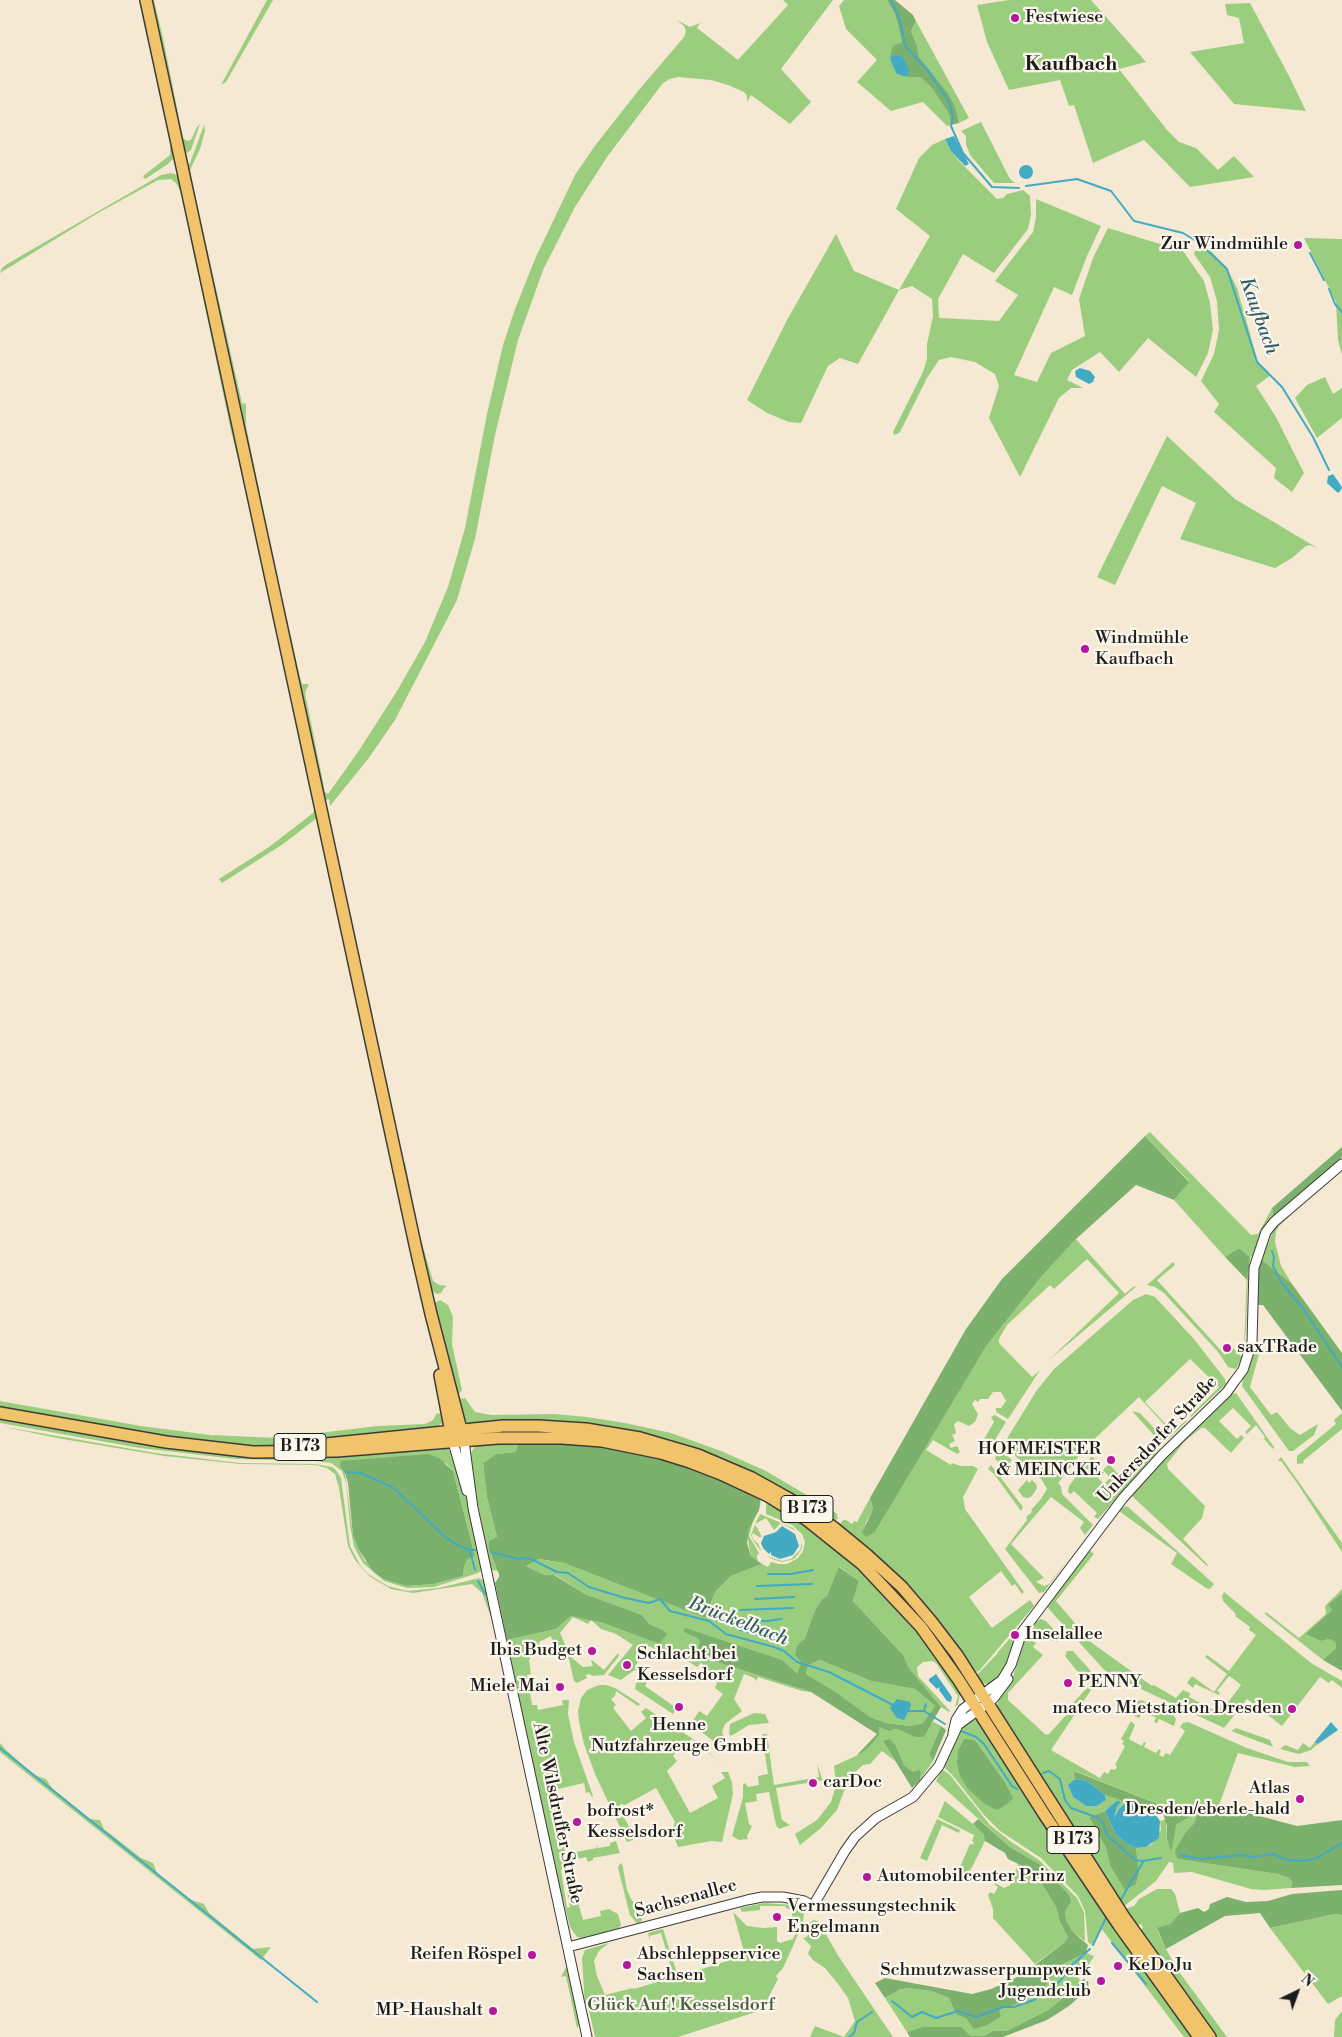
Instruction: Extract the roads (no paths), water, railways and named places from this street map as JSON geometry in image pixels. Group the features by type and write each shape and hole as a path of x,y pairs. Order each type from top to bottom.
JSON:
{"main road":[{"path":"146,0 457,1436"},
{"name":"B 173","path":"0,1413 166,1442 232,1449 457,1436 503,1426 538,1426 613,1433 690,1453 752,1478 784,1495 833,1527 885,1571 931,1621 957,1655 980,1702 1111,1906 1199,2037"},
{"name":"B 173","path":"1121,1921 1210,2037"}],"street":[{"name":"Unkersdorfer Straße","path":"813,1906 855,1837 876,1818 913,1797 938,1766 953,1733 962,1721 980,1702 1000,1691 1010,1675 1014,1657 1024,1630 1112,1511 1162,1455 1227,1392 1242,1370 1252,1342 1254,1268 1258,1251 1266,1232 1274,1222 1342,1164"},
{"name":"Alte Wilsdruffer Straße","path":"457,1436 588,2037"},
{"name":"Sachsenallee","path":"568,1946 762,1897 804,1901 813,1906"}],"water":[{"path":"896,55 903,57 910,72 906,77 897,74 892,64 890,57"},
{"path":"954,136 969,164 965,166 951,151 945,139"},
{"path":"1023,165 1029,165 1033,172 1029,179 1023,179 1019,175 1019,169"},
{"path":"1080,368 1090,371 1095,377 1093,382 1089,384 1076,377 1075,371"},
{"path":"1333,474 1342,487 1338,493 1327,483 1328,476"},
{"path":"782,1526 795,1534 799,1546 793,1555 780,1559 771,1555 771,1552 769,1554 761,1543 764,1536 776,1532"},
{"path":"936,1674 952,1697 951,1702 947,1701 939,1690 940,1687 937,1689 929,1681"},
{"path":"897,1699 910,1702 911,1706 904,1720 897,1718 890,1708"},
{"path":"1331,1722 1338,1730 1318,1744 1315,1742"},
{"path":"1075,1779 1087,1781 1105,1795 1106,1800 1097,1806 1086,1806 1073,1797 1068,1785"},
{"path":"1118,1801 1121,1802 1117,1807 1114,1818 1127,1801 1154,1812 1160,1821 1159,1838 1146,1847 1136,1848 1127,1844 1116,1835 1105,1811"}],"waterway":[{"name":"Kaufbach","path":"891,0 900,20 905,46 929,72 949,102 953,117 951,126 963,153 992,187 1019,188"},
{"name":"Kaufbach","path":"1026,186 1077,179 1111,191 1134,221 1183,233 1201,244"},
{"name":"Kaufbach","path":"1207,250 1227,269 1257,362 1282,387 1313,437 1329,470"},
{"path":"1310,253 1324,280"},
{"path":"1329,289 1335,304 1342,312"},
{"path":"1272,1251 1274,1257 1273,1266 1281,1282 1304,1310 1342,1367"},
{"name":"Brückelbach","path":"346,1472 361,1473 392,1487 444,1536 457,1545 470,1550 476,1550"},
{"path":"470,1551 475,1570"},
{"name":"Brückelbach","path":"491,1552 518,1559 531,1559 557,1572 568,1573 589,1587 625,1598 649,1603 660,1599 670,1611 709,1621 726,1634 784,1651 797,1662 829,1672 893,1705"},
{"path":"768,1574 791,1574 813,1570"},
{"path":"478,1581 485,1594"},
{"path":"757,1586 812,1584"},
{"path":"755,1599 794,1597"},
{"path":"740,1610 793,1608"},
{"path":"738,1620 766,1621 782,1619"},
{"path":"740,1630 770,1637 782,1633"},
{"name":"Brückelbach","path":"924,1711 926,1704"},
{"name":"Brückelbach","path":"906,1711 924,1711 945,1724"},
{"name":"Brückelbach","path":"961,1731 976,1737 984,1744 1012,1786 1017,1789"},
{"path":"0,1748 317,2002"},
{"name":"Brückelbach","path":"1043,1773 1049,1771 1060,1779 1065,1800 1071,1808 1099,1818 1107,1835 1135,1860 1143,1861 1161,1858"},
{"name":"Brückelbach","path":"1180,1855 1201,1859 1241,1855 1253,1857 1273,1854 1288,1860 1302,1861 1315,1859 1342,1843"},
{"path":"1120,1901 1143,1862"},
{"path":"1093,1945 1107,1916"},
{"path":"1112,1943 1146,1984"},
{"path":"892,2001 912,2017 922,2012 936,2018 958,2011 976,2017 1003,2007 1014,2007 1034,2000 1060,1981 1072,1965 1090,1949"},
{"path":"1069,1994 1084,1980"},
{"path":"849,2037 854,2033 857,2022 872,2012"}],"place":[{"name":"Festwiese","path":"1015,18"},
{"name":"Zur Windmühle","path":"1298,245"},
{"name":"Windmühle Kaufbach","path":"1085,649"},
{"name":"saxTRade","path":"1227,1348"},
{"name":"HOFMEISTER & MEINCKE","path":"1111,1460"},
{"name":"Inselallee","path":"1015,1635"},
{"name":"Ibis Budget","path":"592,1651"},
{"name":"Schlacht bei Kesselsdorf","path":"627,1665"},
{"name":"PENNY","path":"1068,1683"},
{"name":"Miele Mai","path":"560,1687"},
{"name":"Henne Nutzfahrzeuge GmbH","path":"679,1707"},
{"name":"mateco Mietstation Dresden","path":"1292,1709"},
{"name":"carDoc","path":"813,1783"},
{"name":"Atlas Dresden/eberle-hald","path":"1300,1799"},
{"name":"bofrost* Kesselsdorf","path":"577,1822"},
{"name":"Automobilcenter Prinz","path":"867,1877"},
{"name":"Vermessungstechnik Engelmann","path":"777,1917"},
{"name":"Reifen Röspel","path":"532,1955"},
{"name":"Abschleppservice Sachsen","path":"627,1965"},
{"name":"KeDoJu","path":"1118,1966"},
{"name":"Schmutzwasserpumpwerk Jugendclub","path":"1101,1981"},
{"name":"MP-Haushalt","path":"493,2011"}],"district":[{"name":"Kaufbach","path":"1071,65"}],"park label":[{"name":"Glück Auf ! Kesselsdorf","path":"681,2006"}]}
